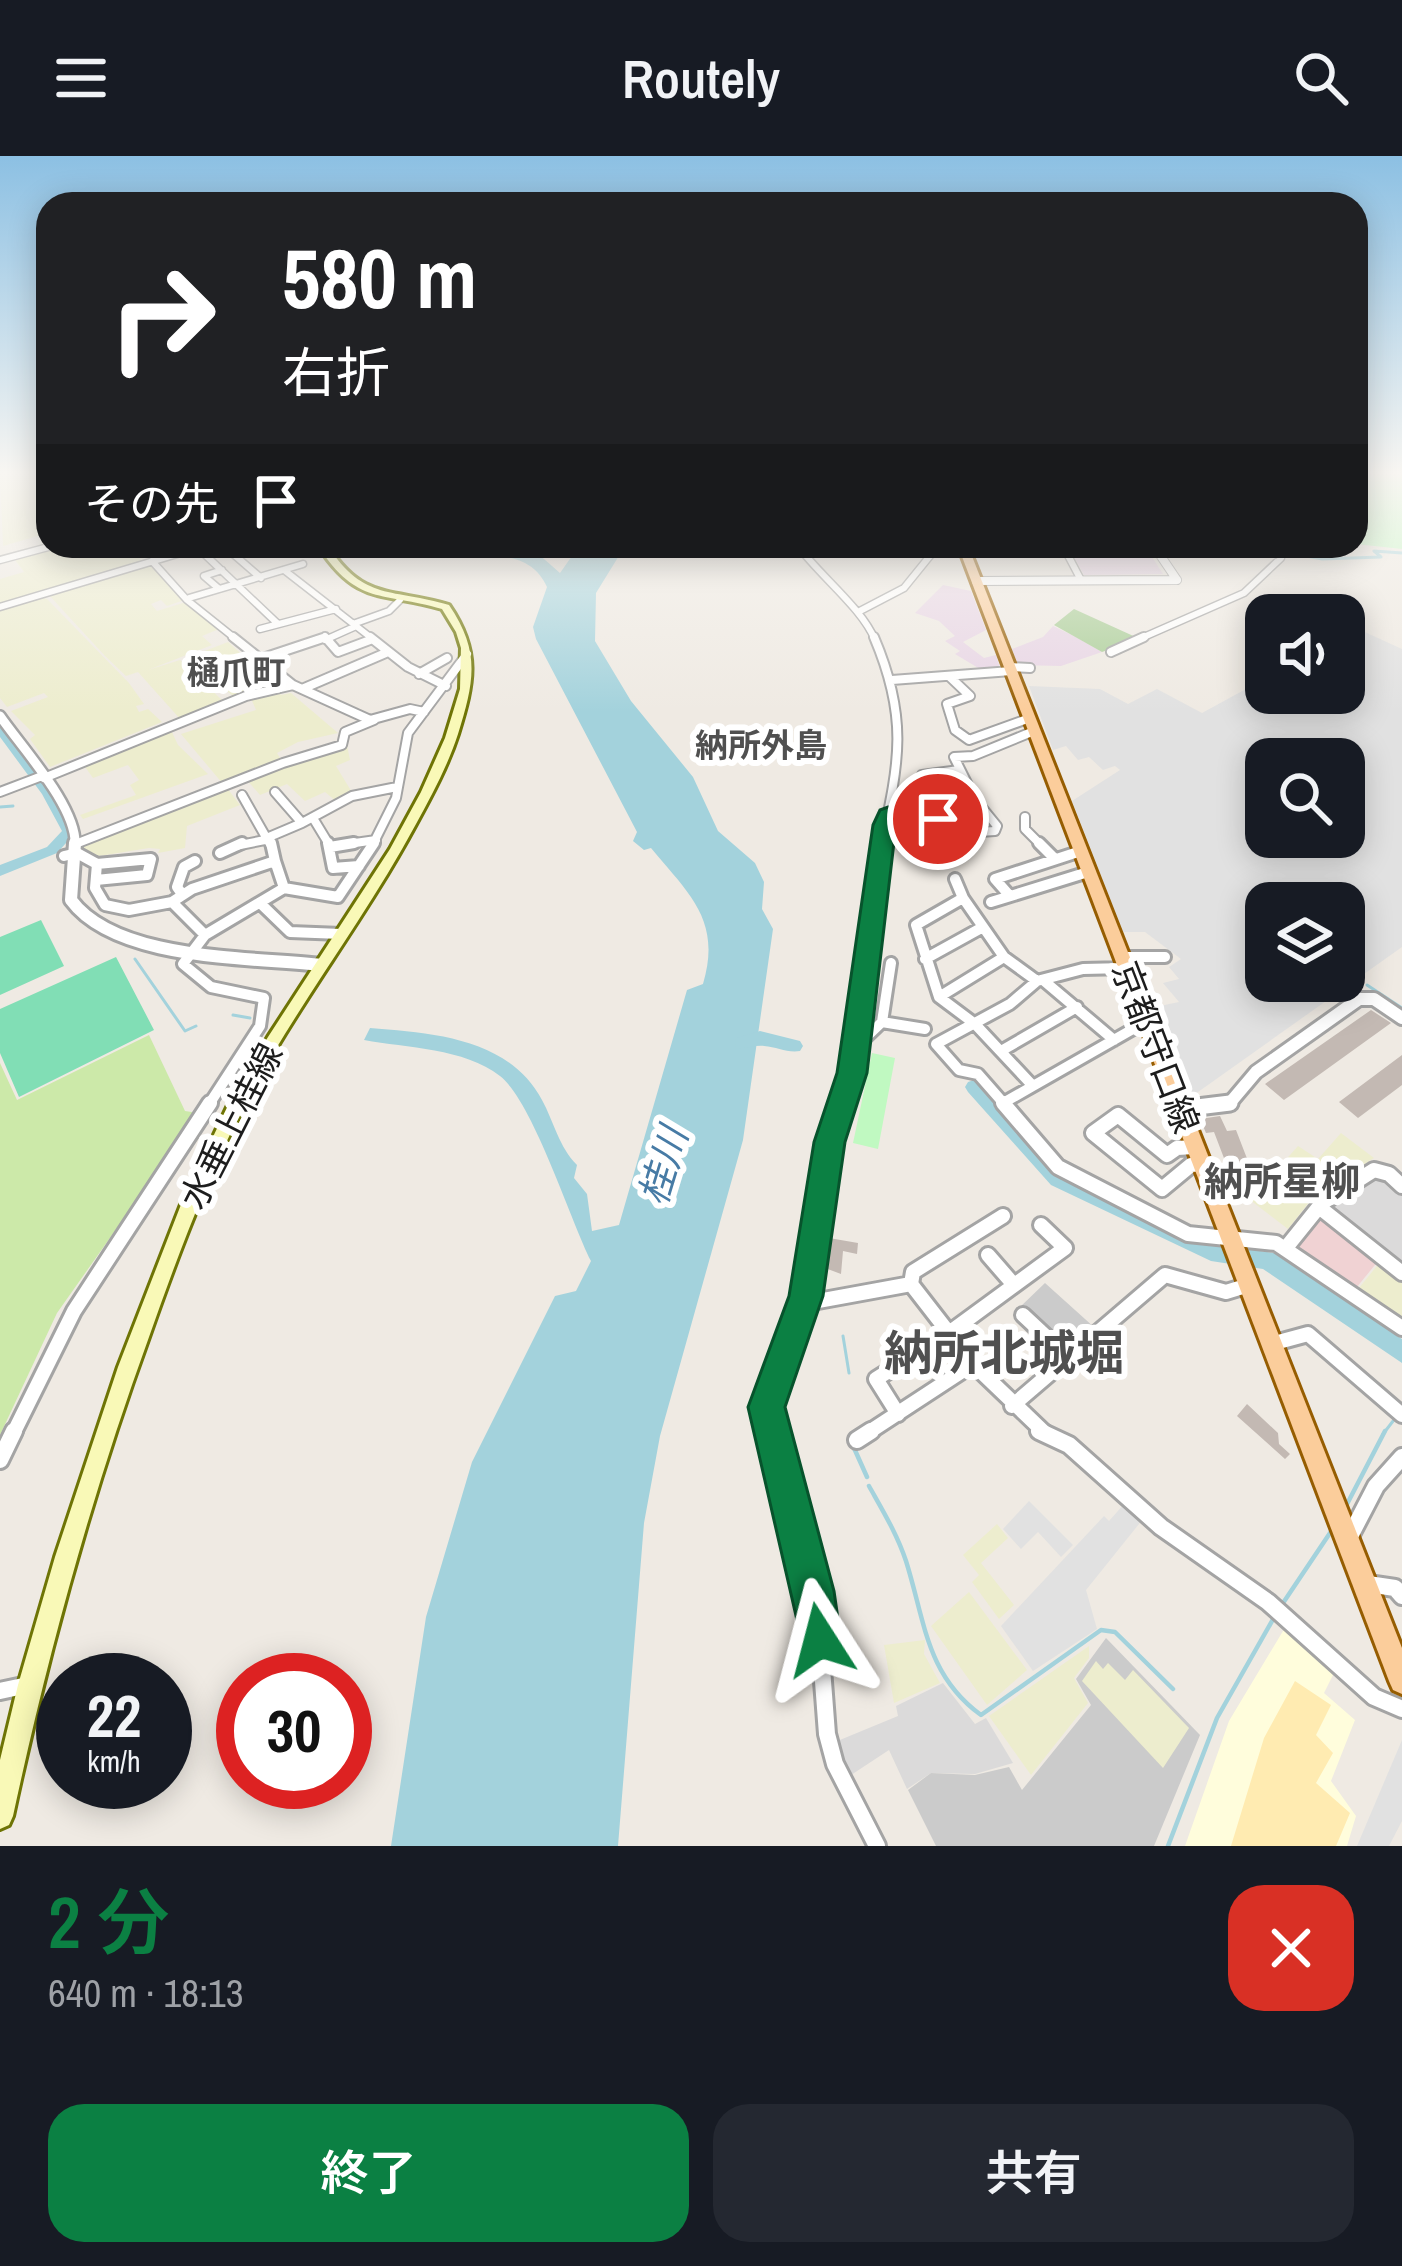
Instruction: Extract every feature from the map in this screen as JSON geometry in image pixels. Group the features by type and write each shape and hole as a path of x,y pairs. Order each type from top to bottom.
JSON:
{"main road":[{"path":"331,558 351,583 400,600 446,608 457,656"},
{"name":"京都守口線","path":"967,558 1402,1682"},
{"name":"水垂上桂線","path":"0,1816 28,1685 98,1449 198,1182 268,1047 404,837 438,771 462,699 457,656"}],"street":[{"path":"0,608 167,558"},
{"path":"185,558 195,567"},
{"path":"211,558 278,624"},
{"path":"238,558 261,578"},
{"path":"807,558 858,612 878,642 901,724 874,878 856,1047 830,1142 806,1296 766,1420 818,1616 826,1734 835,1764 877,1846"},
{"path":"858,612 887,605 930,558"},
{"path":"1070,558 1082,580"},
{"path":"976,581 1177,580 1162,558"},
{"path":"1111,652 1244,593 1280,558"},
{"path":"152,561 189,598 297,687 374,720"},
{"path":"189,598 303,564"},
{"path":"218,588 204,576 222,570"},
{"path":"284,570 370,640 419,674 446,686"},
{"path":"263,658 354,626 389,611 400,600"},
{"path":"260,629 336,609"},
{"path":"322,638 338,652 370,640"},
{"path":"0,792 246,695 297,687 388,652"},
{"path":"419,674 457,656"},
{"path":"0,1460 74,1311 260,1026 264,998 211,987 183,964 205,935 284,888 338,897 376,840 397,788 406,738 446,686 457,656"},
{"path":"892,680 1030,668"},
{"path":"950,677 970,696 947,704 955,730 969,740 1032,724"},
{"path":"73,850 342,745 345,732 374,720 410,709 424,712"},
{"path":"0,716 65,808 73,850 69,890 80,914 118,939 191,952 321,965"},
{"path":"888,815 946,820 964,833 995,831 997,826 975,799 954,757 973,756 1032,724"},
{"path":"959,770 922,775 921,795 975,799"},
{"path":"228,786 257,817"},
{"path":"220,853 250,840 269,838 352,796 397,788"},
{"path":"275,792 330,847 333,868 358,866"},
{"path":"242,795 269,838 284,888"},
{"path":"1025,817 1025,829 1055,859"},
{"path":"330,847 376,840"},
{"path":"73,850 97,864 152,859 147,875 96,880"},
{"path":"1010,896 995,879 1081,850"},
{"path":"182,894 177,887 184,866 195,861"},
{"path":"97,864 95,887 111,908 172,902 182,894 275,861"},
{"path":"991,902 1088,872"},
{"path":"955,879 1004,957 1077,1007 1114,1040"},
{"path":"963,898 916,925 939,997 975,1024 1033,1086"},
{"path":"172,902 205,935"},
{"path":"260,903 290,932 341,934"},
{"path":"925,959 983,927"},
{"path":"939,997 1004,957"},
{"path":"1165,957 1040,980 975,1024 935,1044 958,1070 978,1074 1058,1167 1188,1234 1232,1241 1267,1240 1402,1328"},
{"path":"856,1047 883,1022 891,963"},
{"path":"1181,1109 1229,1104 1256,1072 1359,999 1374,999 1402,1018"},
{"path":"1001,1051 1077,1007"},
{"path":"1003,1102 1147,1021"},
{"path":"883,1022 925,1029"},
{"path":"1194,1147 1167,1154 1118,1115 1094,1132 1162,1189 1191,1165 1202,1164"},
{"path":"1127,1160 1149,1140"},
{"path":"1285,1249 1318,1207 1374,1170 1389,1174 1402,1186"},
{"path":"1318,1207 1402,1273"},
{"path":"1003,1216 913,1272 911,1284 973,1364 1039,1431 1069,1445 1162,1527 1268,1602 1374,1697 1402,1709"},
{"path":"898,1414 876,1379 950,1333 1065,1247 1041,1225"},
{"path":"988,1255 1014,1285"},
{"path":"1012,1406 1165,1275 1226,1292 1247,1279"},
{"path":"806,1296 818,1301 911,1284"},
{"path":"1023,1315 1068,1358"},
{"path":"1271,1344 1308,1334 1397,1410"},
{"path":"857,1440 973,1364"},
{"path":"1342,1527 1402,1457"},
{"path":"1365,1583 1395,1588 1402,1596"},
{"path":"0,1691 28,1685"}],"shaded area":[{"path":"1075,558 1153,558 1163,574 1084,575"},
{"path":"943,585 971,591 986,630 963,642 984,658 996,655 1000,668 980,669 955,654 960,651 945,641 955,636 939,621 915,613"},
{"path":"1053,626 1102,652 1061,666 1018,665 1012,649 1043,637"},
{"path":"1365,632 1402,649 1402,947 1365,973 1365,882 1245,882 1245,1002 1325,1002 1191,1097 1155,1007 1179,1002 1163,983 1179,979 1169,967 1181,959 1145,932 1123,932 1072,801 1120,770 1115,766 1103,770 1089,757 1078,760 1066,746 1053,750 1029,686 1100,689 1128,704 1157,689 1202,713 1245,689 1245,714 1365,714"},
{"path":"1380,1172 1402,1192 1402,1269 1324,1208"},
{"path":"1322,1216 1379,1260 1352,1293 1291,1251"},
{"path":"1045,1283 1095,1328 1068,1353 1019,1308"},
{"path":"1029,1501 1073,1545 1061,1557 1038,1532 1021,1549 1003,1529"},
{"path":"1125,1503 1143,1519 1086,1590 1097,1629 1033,1671 1001,1626 1104,1516 1109,1521"},
{"path":"1286,1626 1335,1671 1324,1693 1355,1720 1331,1781 1356,1816 1347,1846 1185,1846 1229,1721"},
{"path":"1106,1638 1200,1735 1154,1846 936,1846 908,1790 931,1773 975,1775 1009,1767 1022,1790 1091,1705 1076,1679"},
{"path":"943,1683 975,1724 986,1718 1013,1763 975,1774 931,1773 907,1789 889,1750 848,1777 835,1742 898,1716 896,1706"},
{"path":"1402,1740 1402,1821 1389,1846 1357,1846"}],"green space":[{"path":"36,554 36,558 145,558 138,559 150,563 184,600 167,606 161,600 151,604 157,611 186,602 219,629 202,636 212,645 148,670 180,660 225,703 181,720 138,672 126,676 48,594 0,606 0,579 24,572 15,560"},
{"path":"38,596 47,599 129,683 144,704 136,706 139,712 148,709 162,722 50,767 30,739 35,735 11,711 48,697 44,693 7,707 0,698 0,608"},
{"path":"1074,609 1140,639 1102,652 1054,625"},
{"path":"228,642 276,685 235,698 189,657"},
{"path":"278,688 281,695 291,693 338,733 298,742 277,753 282,761 223,784 181,734 256,710 250,696"},
{"path":"170,728 178,745 208,774 83,819 80,815 136,795 130,785 139,780 128,765 93,778 83,764"},
{"path":"347,745 350,760 336,766 353,794 337,802 325,792 305,801 287,784 260,795 247,780"},
{"path":"227,788 240,805 187,826 185,848 99,856 83,850 84,842"},
{"path":"41,920 64,966 0,995 0,937"},
{"path":"116,957 154,1030 19,1097 0,1053 0,1009"},
{"path":"149,1035 185,1111 198,1113 57,1313 0,1435 0,1063 17,1100"},
{"path":"872,1053 895,1058 878,1149 853,1143"},
{"path":"1341,1133 1374,1158 1314,1196 1288,1229 1250,1200 1298,1146 1318,1159"},
{"path":"1381,1261 1402,1278 1402,1321 1354,1294"},
{"path":"997,1524 1008,1538 981,1563 1014,1605 999,1619 972,1582 979,1575 963,1555"},
{"path":"969,1592 1027,1670 987,1705 931,1626"},
{"path":"925,1640 924,1654 940,1683 894,1703 884,1645"},
{"path":"1089,1646 1089,1658 1074,1678 1088,1703 1031,1775 989,1716"},
{"path":"1096,1661 1103,1669 1108,1663 1125,1680 1133,1670 1189,1728 1163,1768 1082,1681"}],"sand":[{"path":"1295,1681 1331,1705 1316,1735 1333,1753 1316,1783 1350,1813 1336,1846 1231,1846 1264,1738"}],"water":[{"name":"桂川","path":"509,558 543,558 560,573 571,558 618,558 596,593 595,641 631,701 693,777 718,831 755,863 764,882 762,909 773,929 743,1140 660,1436 644,1523 618,1846 391,1846 426,1617 472,1462 555,1296 576,1291 591,1261 538,1135 500,1076 452,1054 364,1040 370,1028 419,1033 467,1043 510,1063 542,1100 577,1165 574,1178 587,1194 592,1231 619,1225 687,990 703,984 708,962 705,925 698,909 651,848 644,850 633,841 637,832 536,639 533,627 547,587 534,569"}],"building":[{"path":"1371,1010 1391,1023 1284,1100 1265,1084"},
{"path":"1402,1055 1402,1085 1358,1118 1339,1102"},
{"path":"1220,1116 1227,1131 1236,1130 1258,1187 1235,1187 1230,1173 1225,1173 1222,1166 1227,1166 1214,1132 1206,1133 1200,1119"},
{"path":"829,1238 858,1243 857,1254 843,1251 841,1274 825,1268"},
{"path":"1247,1404 1278,1433 1279,1444 1290,1454 1285,1459 1237,1416"}],"waterway":[{"path":"1368,557 1381,557 1377,554"},
{"path":"1317,558 1352,558"},
{"path":"0,728 48,793 69,832 52,850 0,871"},
{"path":"0,807 13,806"},
{"path":"135,959 185,1031 196,1026"},
{"path":"1367,985 1402,1008"},
{"path":"233,1015 250,1018"},
{"path":"743,1043 760,1038 794,1046"},
{"path":"974,1087 1058,1179 1218,1254 1267,1260 1402,1352"},
{"path":"843,1336 849,1373"},
{"path":"1384,1432 1397,1416"},
{"path":"1346,1506 1384,1432"},
{"path":"854,1448 867,1477"},
{"path":"869,1486 902,1551 938,1665 981,1715 1101,1630 1115,1632 1173,1689"},
{"path":"1281,1606 1332,1530"},
{"path":"1168,1846 1217,1718 1276,1614"}],"district":[{"name":"樋爪町","path":"236,672"},
{"name":"納所外島","path":"761,745"},
{"name":"納所星柳","path":"1282,1181"},
{"name":"納所北城堀","path":"1004,1352"}],"route":[{"path":"820,1640 813,1591 766,1420 767,1407 806,1296 830,1142 852,1073 884,825 888,815 938,819"}]}
